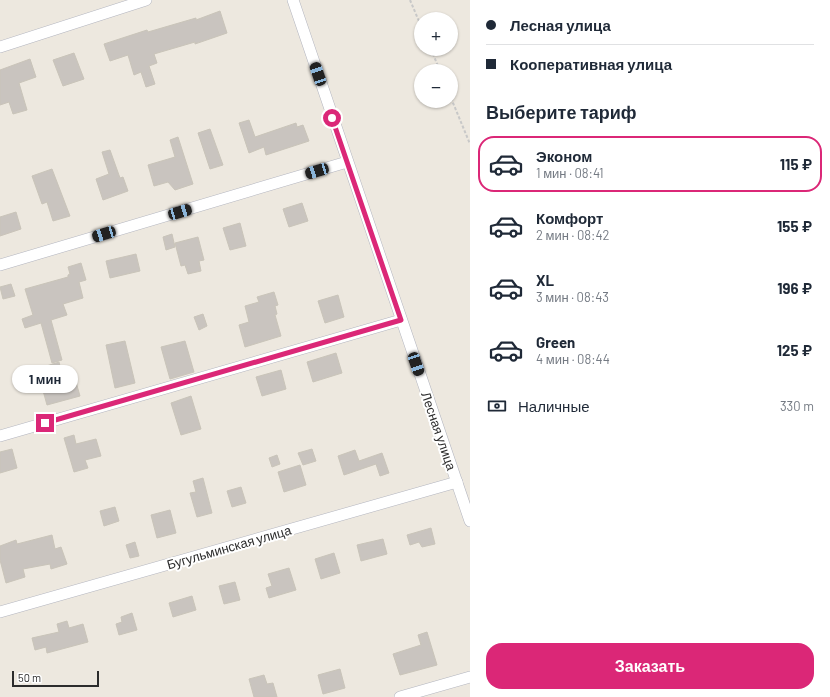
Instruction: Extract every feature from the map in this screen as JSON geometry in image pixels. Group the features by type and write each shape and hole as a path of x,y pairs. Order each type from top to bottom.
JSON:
{"street":[{"path":"0,47 146,0"},
{"name":"Лесная улица","path":"293,0 470,521"},
{"path":"0,265 347,162"},
{"path":"0,436 401,320"},
{"name":"Бугульминская улица","path":"0,612 457,482"},
{"path":"400,697 470,677"}],"path":[{"path":"410,0 415,12"},
{"path":"455,108 470,144"}],"building":[{"path":"220,11 227,33 195,44 195,42 154,54 157,63 149,66 155,84 146,87 141,72 134,75 128,55 110,61 104,44 147,30 148,32 196,18 196,20"},
{"path":"74,53 84,79 63,86 53,60"},
{"path":"30,59 36,77 19,83 27,110 13,114 9,102 0,105 0,70"},
{"path":"249,120 255,137 296,123 297,127 303,125 309,141 266,155 264,147 249,153 239,123"},
{"path":"210,129 223,165 210,169 198,133"},
{"path":"178,137 193,184 175,190 168,182 154,186 148,165 175,157 170,140"},
{"path":"110,150 120,178 123,177 128,191 103,200 96,179 109,174 102,152"},
{"path":"52,169 70,216 53,221 47,202 42,204 32,176"},
{"path":"302,203 308,221 289,227 283,209"},
{"path":"16,212 21,229 0,236 0,217"},
{"path":"240,223 246,246 230,250 223,228"},
{"path":"172,234 175,247 166,250 163,237"},
{"path":"198,237 204,260 199,261 201,271 188,274 185,265 181,266 175,243"},
{"path":"136,254 140,271 110,278 106,261"},
{"path":"81,263 86,280 79,282 83,298 63,304 67,315 51,320 62,360 52,363 41,323 25,328 22,319 33,315 25,289 68,277 70,274 68,267"},
{"path":"11,284 15,296 3,299 0,287"},
{"path":"274,292 278,305 275,306 277,314 275,315 281,336 245,347 239,325 249,322 245,306 259,302 257,297"},
{"path":"338,295 344,317 325,323 318,301"},
{"path":"203,314 207,326 199,330 194,317"},
{"path":"125,341 135,383 115,388 106,345"},
{"path":"185,341 194,372 170,379 161,347"},
{"path":"336,353 342,373 313,382 307,362"},
{"path":"59,362 63,378 74,375 80,396 47,405 37,369"},
{"path":"281,370 286,389 262,396 256,377"},
{"path":"191,396 201,429 181,435 171,403"},
{"path":"74,435 76,444 96,439 101,456 85,460 88,468 74,472 64,438"},
{"path":"12,449 17,468 0,473 0,452"},
{"path":"312,449 316,461 303,465 298,453"},
{"path":"355,450 359,461 382,453 389,473 380,476 376,464 344,475 338,456"},
{"path":"277,455 280,464 272,467 269,458"},
{"path":"300,465 306,485 284,492 278,472"},
{"path":"203,478 212,513 197,517 190,493 196,492 193,481"},
{"path":"241,487 246,503 232,507 227,491"},
{"path":"115,507 119,521 104,526 100,511"},
{"path":"170,510 176,533 157,538 151,515"},
{"path":"431,528 435,544 422,547 419,542 410,545 407,535"},
{"path":"52,535 55,549 61,547 67,564 51,569 50,564 23,569 25,577 6,583 0,560 0,546 16,540 17,544"},
{"path":"383,539 387,554 361,561 357,545"},
{"path":"135,542 139,556 130,558 126,545"},
{"path":"334,553 340,573 321,579 315,559"},
{"path":"289,568 296,590 269,598 266,588 272,586 268,574"},
{"path":"235,582 240,600 224,604 219,586"},
{"path":"192,596 196,610 173,617 169,603"},
{"path":"132,613 137,630 119,635 116,624 122,622 121,617"},
{"path":"67,621 69,628 83,624 88,642 47,653 46,647 35,650 32,638 59,632 57,624"},
{"path":"427,632 437,665 400,675 393,654 421,645 418,635"},
{"path":"340,669 345,688 323,694 318,675"},
{"path":"264,675 267,684 273,683 277,697 254,697 249,679"}],"route":[{"path":"45,423 401,320 332,118"}]}
